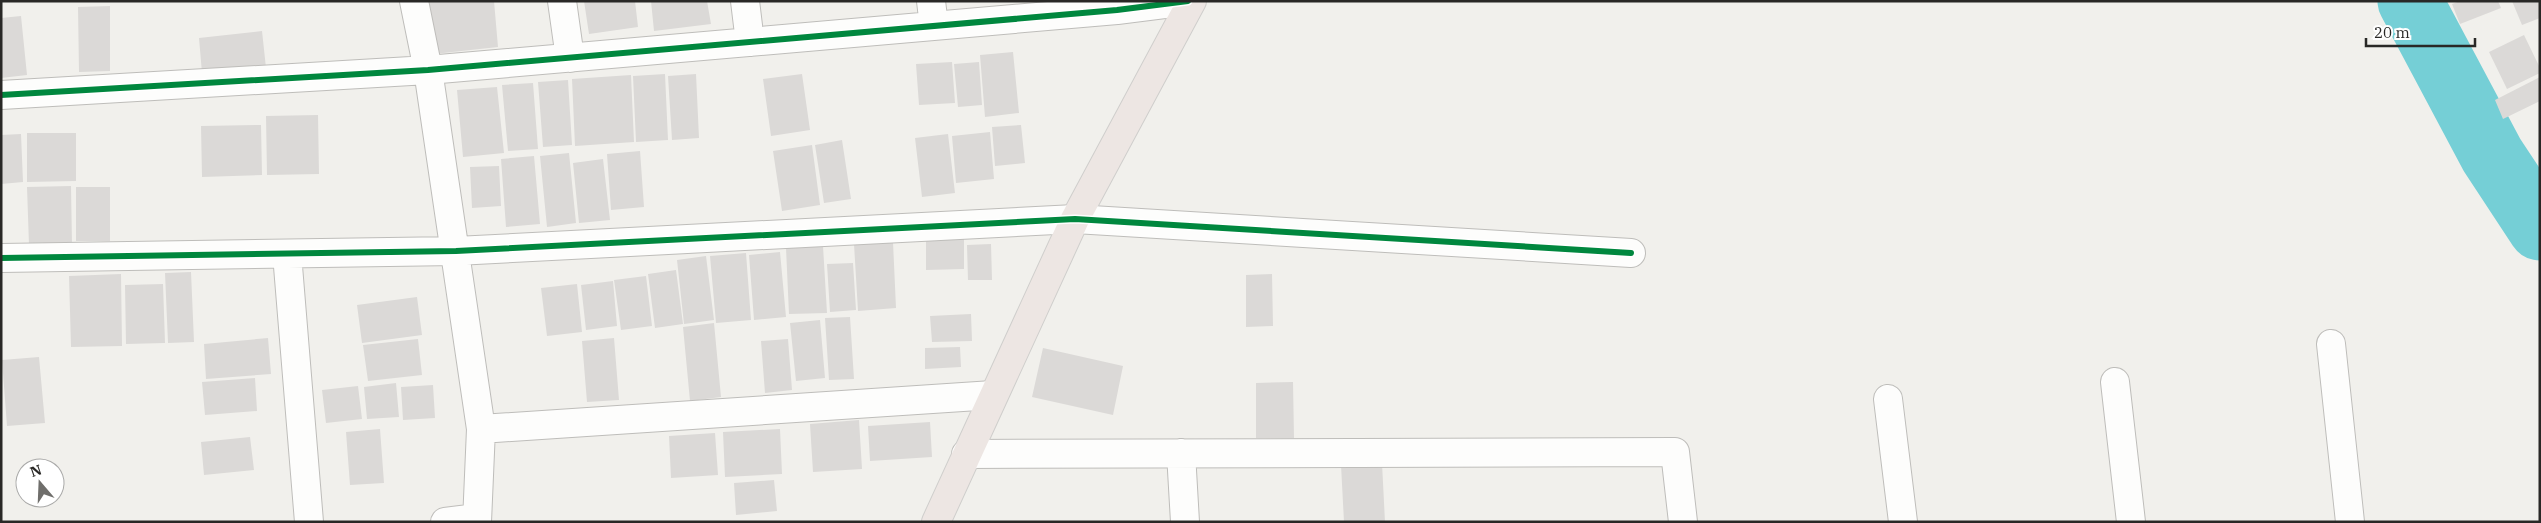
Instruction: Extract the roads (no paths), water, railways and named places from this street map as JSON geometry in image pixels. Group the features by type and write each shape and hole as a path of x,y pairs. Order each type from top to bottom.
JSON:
{"main road":[{"path":"936,522 993,395 1076,220 1192,1"}],"street":[{"path":"414,1 428,70 481,429 477,520 445,522"},
{"path":"562,1 570,58"},
{"path":"745,1 750,42"},
{"path":"1,95 428,70 750,42 932,14 1188,1"},
{"path":"1,258 456,251 1076,220 1631,253"},
{"path":"287,254 309,522"},
{"path":"2331,344 2350,522"},
{"path":"2115,382 2132,522"},
{"path":"481,429 993,395"},
{"path":"1888,399 1903,522"},
{"path":"966,454 1675,452 1683,522"},
{"path":"1181,453 1185,522"}],"waterway":[{"path":"2410,1 2492,155 2540,228"}]}
